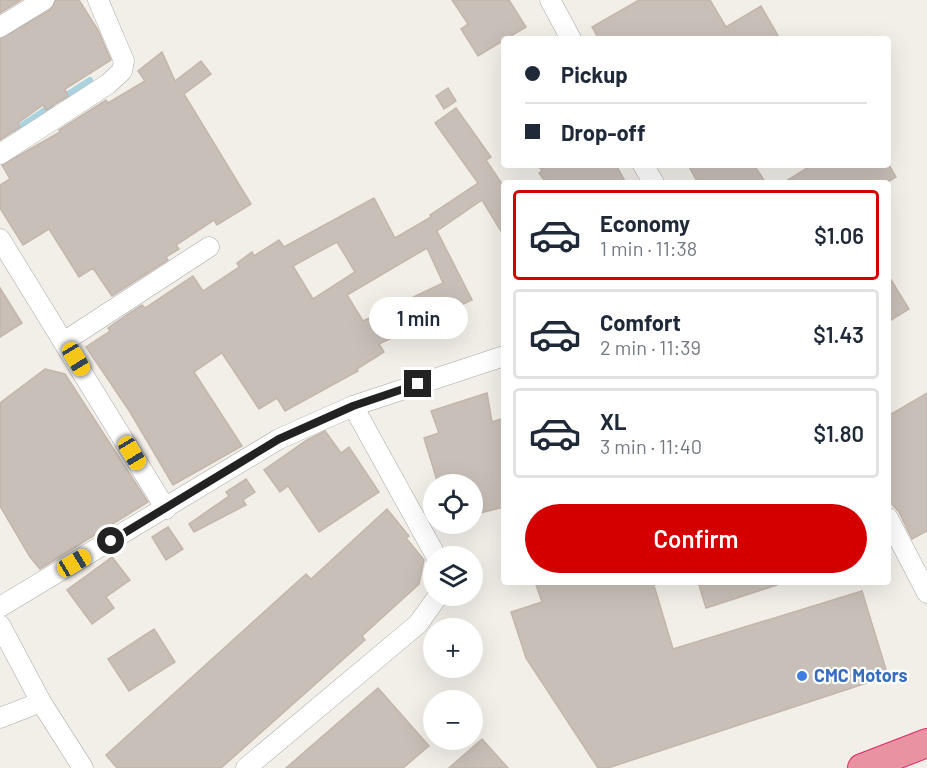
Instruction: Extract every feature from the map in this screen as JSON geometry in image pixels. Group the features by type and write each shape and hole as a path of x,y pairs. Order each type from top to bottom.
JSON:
{"highway":[{"path":"862,768 927,743"}],"street":[{"path":"0,27 44,0"},
{"path":"0,154 108,84 122,71 124,61 98,0"},
{"path":"554,2 571,36"},
{"path":"0,239 166,508"},
{"path":"64,341 209,247"},
{"path":"0,607 279,439 353,406 501,357"},
{"path":"353,406 430,546"},
{"path":"891,524 927,593"},
{"path":"246,768 417,624 430,606"},
{"path":"0,625 41,702 83,768"},
{"path":"0,718 41,702"}],"building":[{"path":"0,0 21,0 0,13"},
{"path":"56,0 79,0 98,30 111,60 65,89 68,96 46,110 43,105 18,123 20,127 0,140 0,39 50,10"},
{"path":"452,0 509,0 526,27 511,36 501,36 501,42 478,56 461,29 468,24"},
{"path":"639,0 710,0 726,27 761,6 778,36 597,36 592,27"},
{"path":"162,52 175,81 201,61 211,74 184,94 251,204 217,225 214,220 176,245 179,249 166,257 168,260 112,296 93,268 79,277 49,229 23,245 0,208 0,185 10,179 2,165 60,132 59,130 106,100 108,103 145,81 138,71"},
{"path":"448,88 456,101 444,109 436,96"},
{"path":"456,108 491,157 486,160 501,182 501,231 482,200 437,231 472,300 379,344 384,352 357,369 358,371 285,411 277,398 259,409 222,353 194,372 242,446 173,485 130,412 86,347 110,331 108,328 125,316 142,305 145,308 193,276 203,291 239,267 237,263 252,252 254,256 279,240 284,247 374,198 395,238 431,217 430,215 478,183 435,123","holes":["337,242 355,272 313,299 293,266","427,248 443,283 363,321 347,295"]},
{"path":"540,168 618,168 624,180 544,180 539,173 542,171"},
{"path":"690,168 756,168 764,180 696,180"},
{"path":"807,168 891,168 896,177 891,180 788,180"},
{"path":"891,280 909,309 891,320"},
{"path":"0,288 22,323 0,337"},
{"path":"45,369 65,374 148,502 40,569 30,557 0,506 0,403"},
{"path":"487,393 492,422 501,419 501,508 483,512 483,474 435,474 424,438 439,433 431,411"},
{"path":"927,393 927,531 912,539 899,512 891,503 891,414"},
{"path":"325,431 341,453 349,447 379,492 319,532 288,486 280,492 264,470 307,440"},
{"path":"246,479 255,492 243,500 246,505 194,532 189,524 229,496 226,492"},
{"path":"387,509 409,536 406,538 423,559 419,584 362,636 365,640 221,768 117,768 106,755 306,574 311,579"},
{"path":"168,527 183,549 166,560 152,537"},
{"path":"112,557 130,580 106,597 114,608 92,624 67,590"},
{"path":"536,585 654,585 673,649 862,591 888,676 608,768 598,768 526,658 511,612 542,602"},
{"path":"699,585 777,585 706,608"},
{"path":"154,629 175,662 129,691 108,659"},
{"path":"378,688 423,739 424,750 403,768 286,768"},
{"path":"483,740 508,768 449,768 469,750 483,750"}],"waterway":[{"path":"62,98 90,80"},
{"path":"15,130 51,106"}],"place":[{"name":"CMC Motors","path":"802,676"}],"route":[{"path":"111,541 279,439 353,406 418,384"}]}
